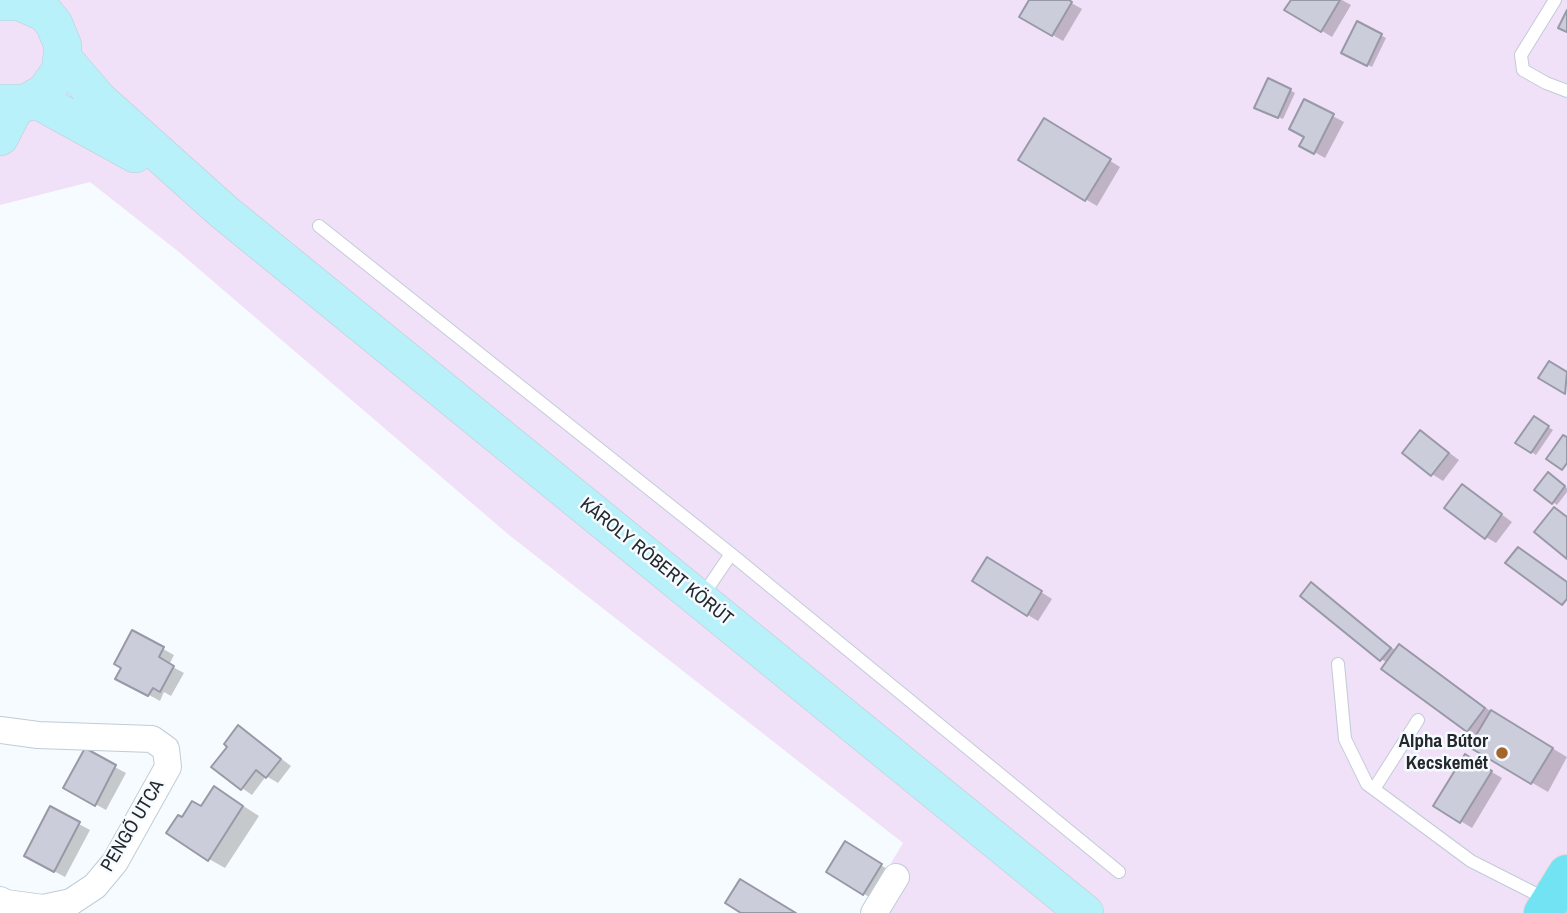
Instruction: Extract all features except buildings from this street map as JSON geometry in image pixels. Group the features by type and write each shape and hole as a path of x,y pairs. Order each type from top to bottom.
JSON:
{"street":[{"path":"0,137 17,102 54,82 63,58 55,12 45,13 20,2 5,1"},
{"name":"KÁROLY RÓBERT KÖRÚT","path":"63,58 99,100 224,212 1085,913"},
{"name":"KÁROLY RÓBERT KÖRÚT","path":"17,102 149,162 224,212"},
{"name":"PENGŐ UTCA","path":"0,730 152,739 166,749 168,767 115,862 95,886 71,902 43,908 0,900"},
{"path":"874,913 896,877"}],"lane":[{"path":"1555,0 1521,55 1523,69 1546,83 1567,91"},
{"path":"319,226 731,554 1119,872"},
{"path":"701,598 731,554"},
{"path":"1338,664 1345,739 1367,783 1471,861 1553,896"},
{"path":"1374,789 1418,720"}],"shaded area":[{"path":"0,0 1567,0 1567,913 861,913 903,843 509,535 179,252 90,182 0,205"}],"place":[{"name":"Alpha Bútor Kecskemét","path":"1502,753"}]}
